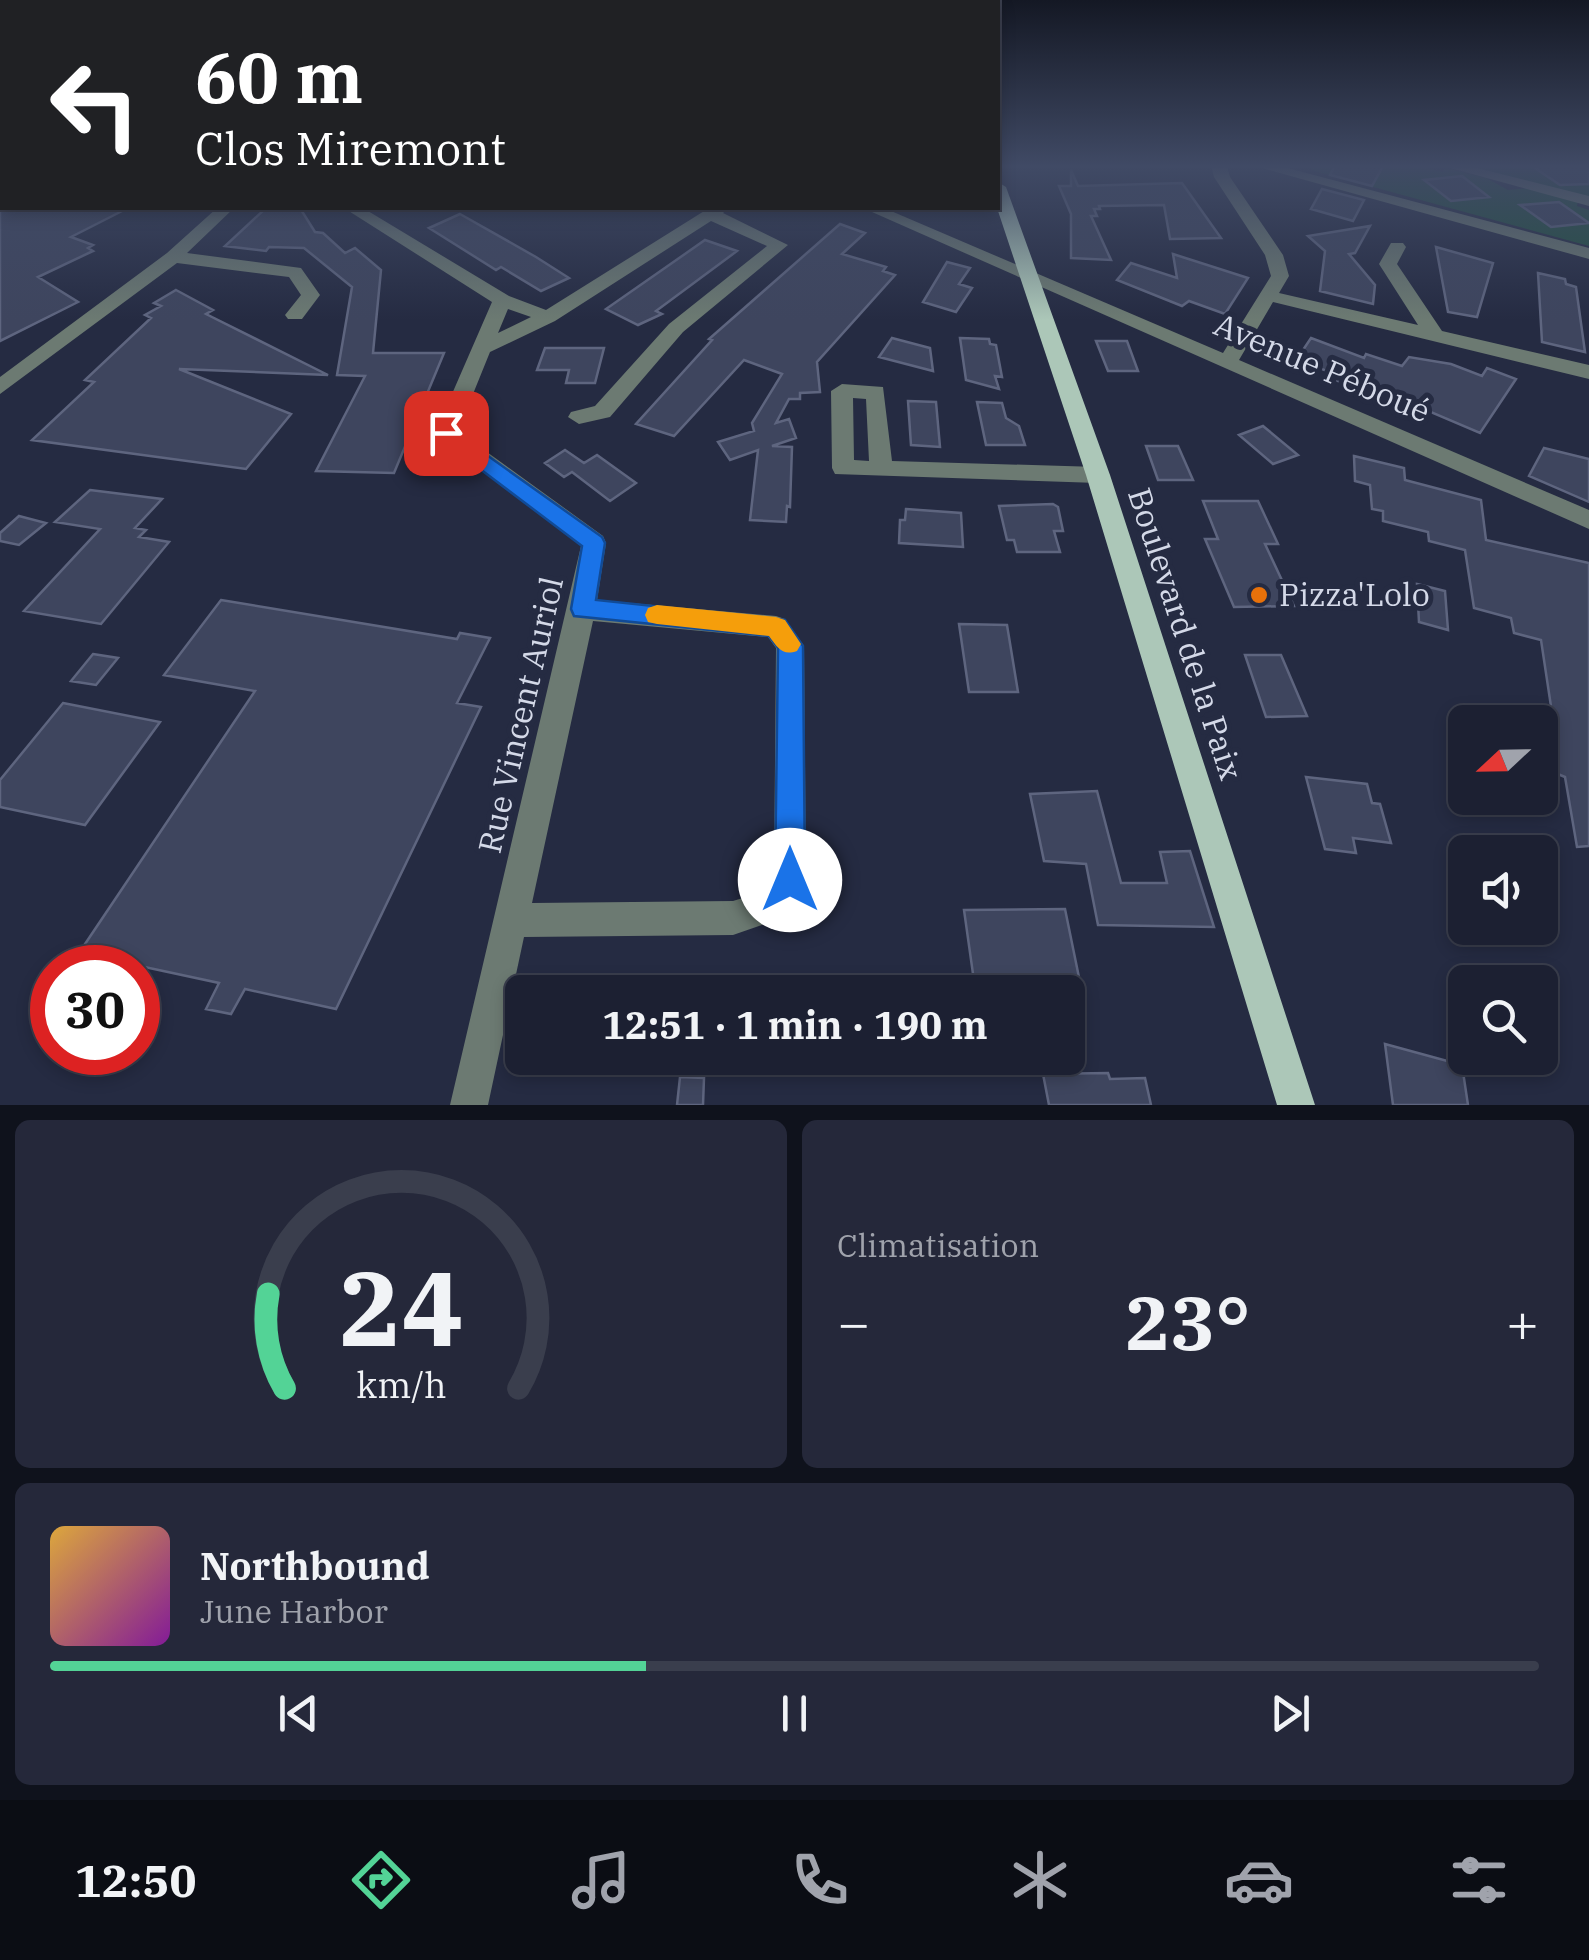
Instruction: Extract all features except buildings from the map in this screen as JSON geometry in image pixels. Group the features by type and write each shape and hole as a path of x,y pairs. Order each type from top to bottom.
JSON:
{"main road":[{"name":"Boulevard de la Paix","path":"1009,218 1098,474 1296,1105"}],"street":[{"path":"0,387 173,257 216,218"},
{"path":"375,218 502,300 548,317"},
{"path":"481,349 548,317 705,218"},
{"path":"578,417 602,412 676,328 779,245 727,218"},
{"name":"Avenue Péboué","path":"893,218 1589,520"},
{"path":"1227,362 1280,276 1274,255 1249,218"},
{"path":"1463,218 1589,254"},
{"path":"1396,247 1388,264 1434,334"},
{"path":"173,257 295,272 311,295 295,315"},
{"path":"1270,296 1589,372"},
{"name":"Rue Vincent Auriol","path":"468,1105 594,543 446,433 502,300"},
{"path":"881,470 1098,474"},
{"path":"510,920 733,918 773,905 790,880 790,646 776,627 582,609"}],"green space":[{"path":"1485,218 1538,218 1551,227 1589,223 1589,246"}],"slow traffic":[{"path":"657,615 754,622 776,627 788,644"}],"place":[{"name":"Pizza'Lolo","path":"1259,595"}],"route":[{"path":"446,433 594,543 582,609 776,627 790,646 790,880"}]}
